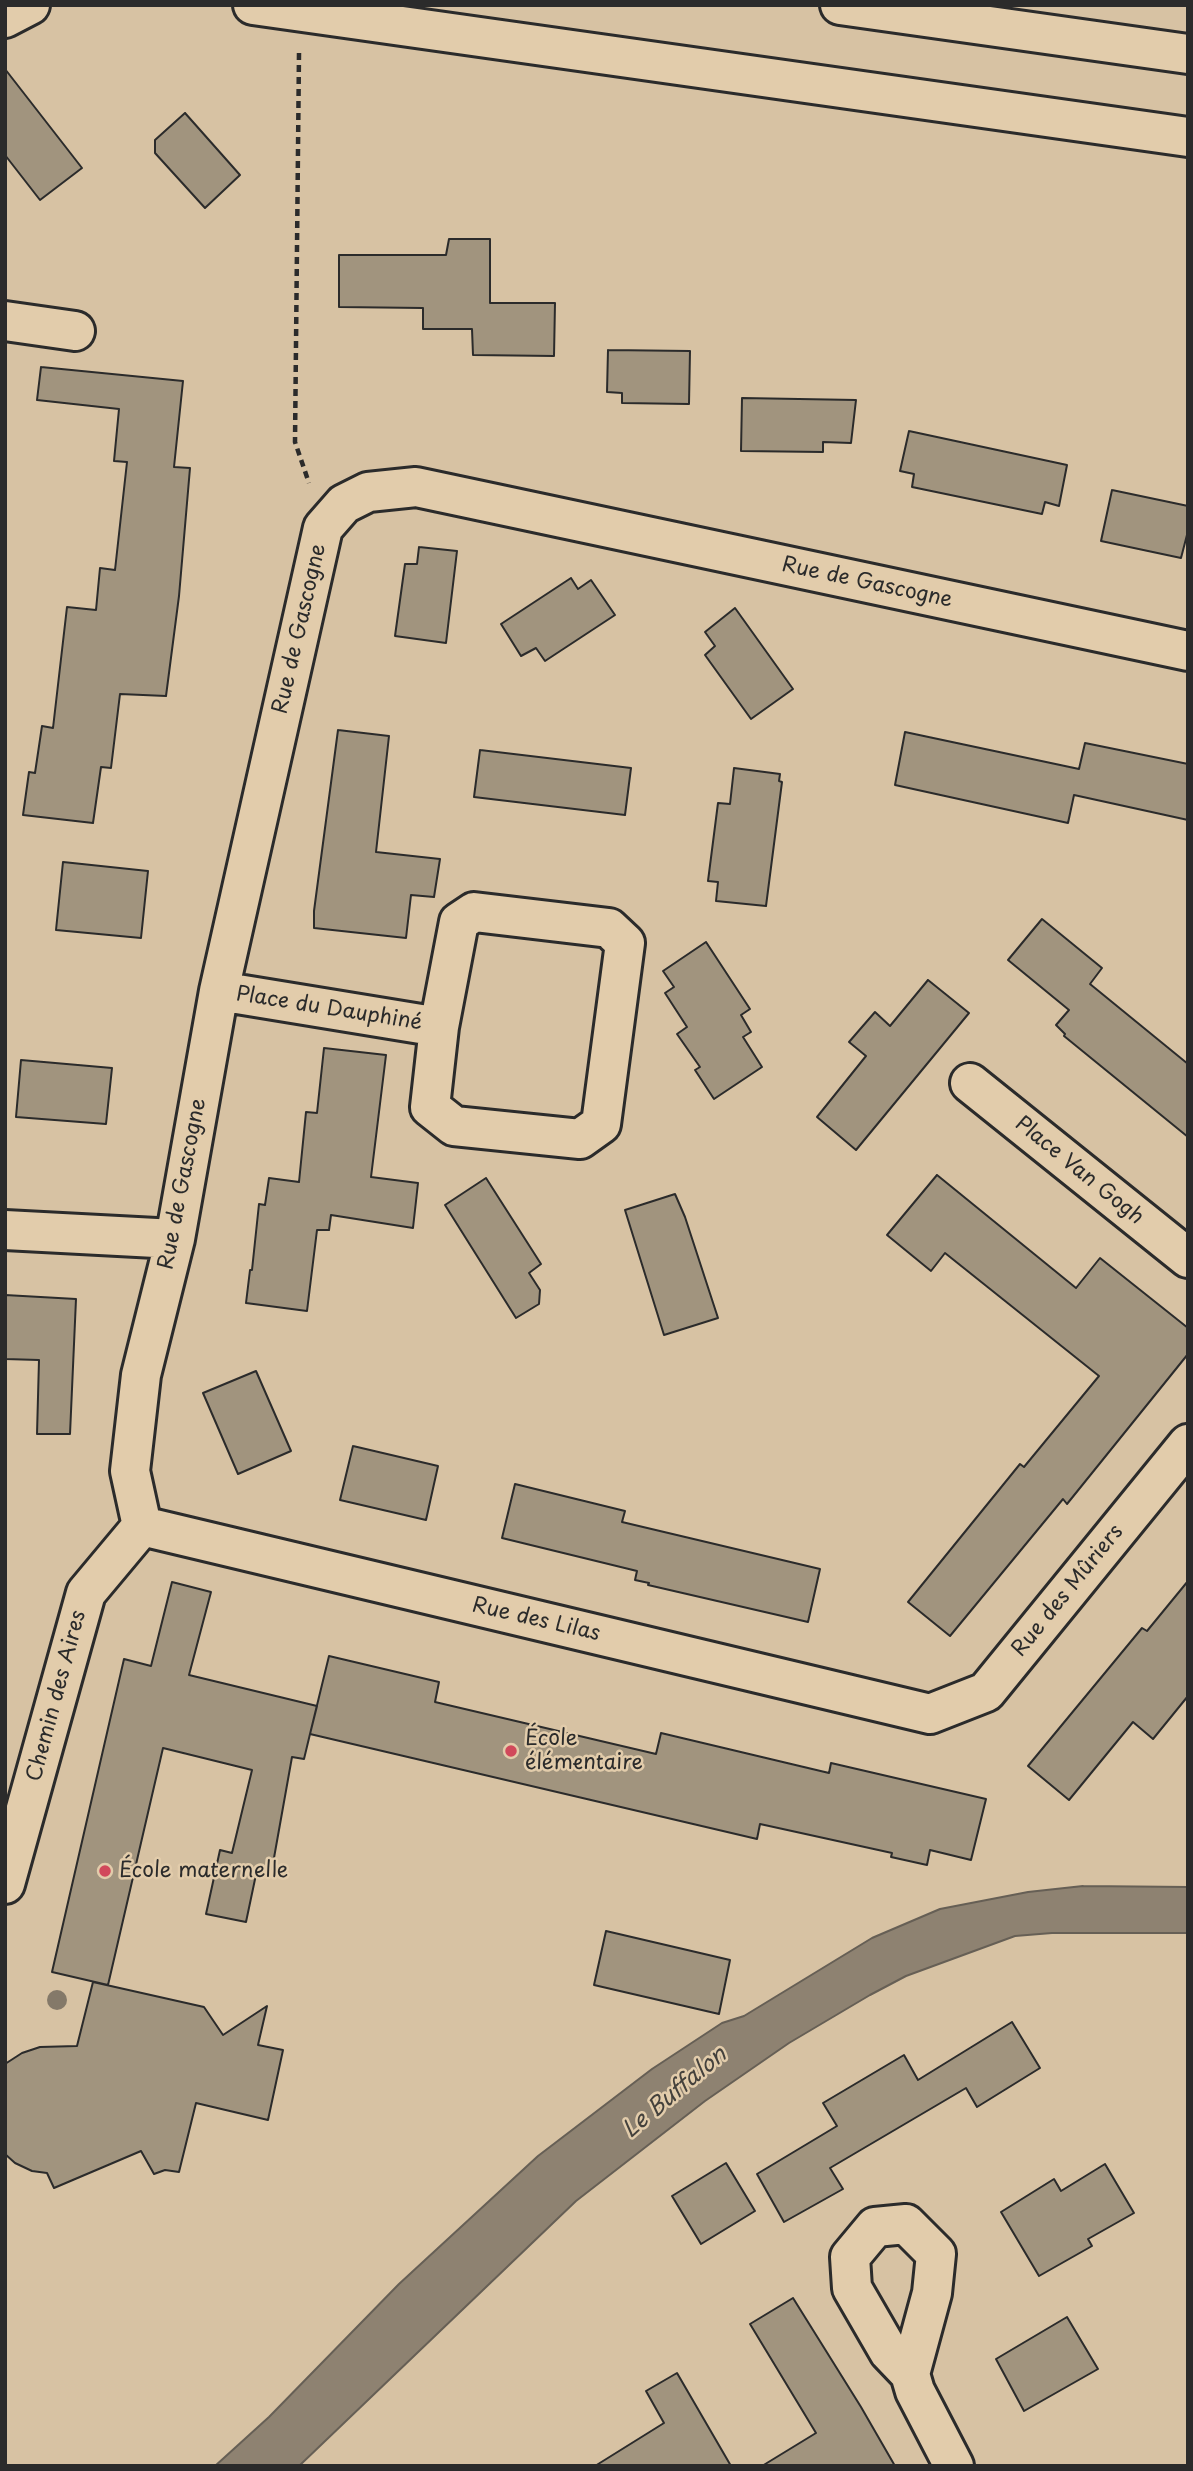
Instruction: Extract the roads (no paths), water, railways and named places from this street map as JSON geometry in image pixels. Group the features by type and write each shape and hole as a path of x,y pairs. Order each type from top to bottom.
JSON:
{"street":[{"path":"5,18 30,5"},
{"path":"253,5 1188,137"},
{"path":"840,5 1188,54"},
{"path":"5,321 75,331"},
{"name":"Rue de Gascogne","path":"142,1526 130,1471 140,1389 175,1239 219,992 323,527 344,504 368,492 416,488 1188,651"},
{"name":"Place du Dauphiné","path":"474,912 609,928 625,943 601,1124 580,1139 454,1126 430,1107 439,1027 459,922 474,912"},
{"name":"Place du Dauphiné","path":"219,992 439,1027"},
{"name":"Place Van Gogh","path":"970,1083 1188,1258"},
{"path":"5,1230 175,1239"},
{"name":"Rue des Mûriers","path":"930,1714 986,1692 1188,1444"},
{"name":"Rue des Lilas","path":"142,1526 930,1714"},
{"name":"Chemin des Aires","path":"5,1884 86,1592 142,1526"},
{"path":"910,2374 915,2391 954,2466"}],"water":[{"name":"Le Buffalon","path":"1083,1886 1188,1887 1188,1933 1052,1933 1015,1936 906,1976 870,1995 789,2043 705,2101 576,2201 299,2466 215,2466 269,2417 399,2284 538,2156 652,2069 722,2023 744,2016 872,1938 940,1909 1028,1892"}],"place":[{"name":"École élémentaire","path":"511,1751"},
{"name":"École maternelle","path":"105,1871"}]}
